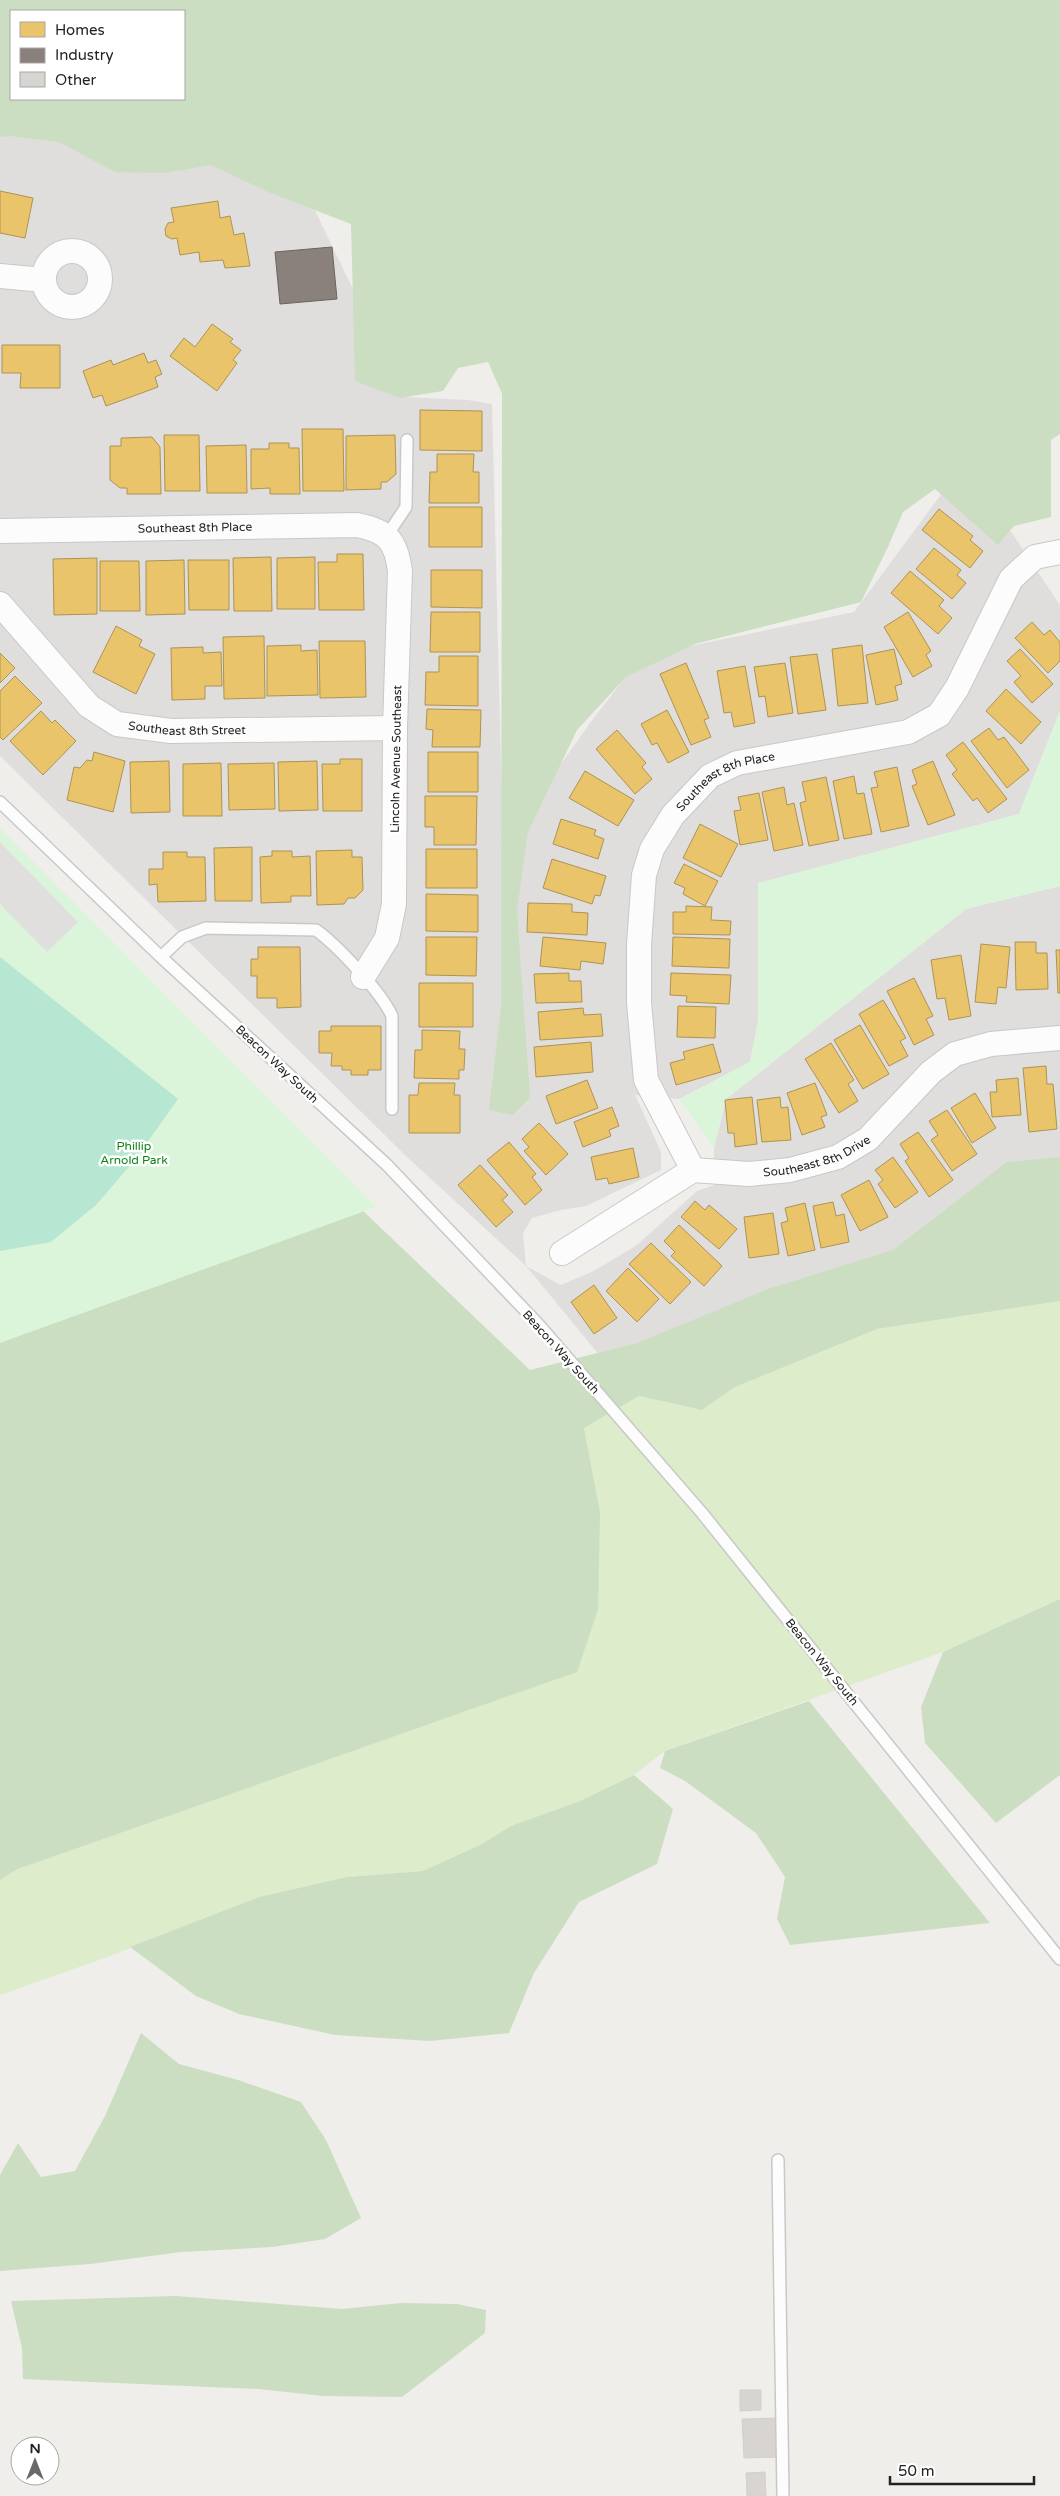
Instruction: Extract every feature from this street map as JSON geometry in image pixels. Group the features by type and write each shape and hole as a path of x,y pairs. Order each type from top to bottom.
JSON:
{"street":[{"path":"0,276 44,280"},
{"name":"Southeast 8th Place","path":"0,531 357,525 374,528 386,537"},
{"name":"Lincoln Avenue Southeast","path":"363,977 386,938 394,904 395,728 400,571 397,551 386,537"},
{"name":"Southeast 8th Place","path":"693,1170 646,1080 638,1003 639,944 644,875 652,849 673,815 710,776 737,763 908,732 939,715 957,688 1011,579 1035,557 1060,552"},
{"name":"Southeast 8th Street","path":"0,604 89,706 117,724 171,731 395,728"},
{"name":"Southeast 8th Drive","path":"693,1170 749,1174 790,1170 838,1158 868,1139 931,1072 956,1054 991,1044 1060,1038"},
{"path":"562,1254 693,1170"}],"lane":[{"path":"386,537 406,507 407,440"},
{"name":"Beacon Way South","path":"0,802 161,957 387,1166 539,1325 702,1513 1060,1959"},
{"path":"161,957 182,937 206,928 316,930 328,939 363,977 388,1007 392,1016 392,1109"},
{"path":"778,2160 783,2496"}],"shaded area":[{"path":"0,111 159,144 308,196 405,397 468,400 492,404 503,845 593,719 642,656 854,612 954,477 1012,533 1060,605 1060,711 1019,814 759,883 758,1022 750,1062 679,1099 635,1095 661,1152 661,1170 586,1206 561,1210 532,1218 523,1233 526,1266 408,1158 0,756"},
{"path":"0,842 78,922 47,952 0,904"},
{"path":"1060,886 1060,1205 601,1357 526,1266 561,1285 594,1271 637,1245 697,1191 714,1185 714,1148 726,1099 966,909"}],"green space":[{"path":"0,0 1060,0 1060,434 1051,440 1051,517 1014,526 998,545 935,489 903,512 861,602 695,644 626,677 577,730 528,832 517,910 530,1098 513,1115 489,1110 501,1006 502,394 488,362 458,368 443,391 400,398 355,381 351,224 268,192 211,165 164,173 115,172 59,142 10,136 0,137"},
{"path":"1060,711 1060,886 966,909 726,1099 714,1148 679,1099 750,1062 758,1022 758,883 1019,814"},
{"name":"Phillip Arnold Park","path":"0,828 376,1207 0,1343"},
{"path":"0,957 178,1099 134,1161 96,1205 51,1242 0,1251"},
{"path":"1060,1157 1060,1301 877,1329 735,1387 702,1410 639,1396 584,1428 600,1512 598,1609 577,1672 18,1869 0,1880 0,1336 109,1303 160,1285 360,1208 530,1370 637,1343 768,1289 893,1250 1007,1162"},
{"path":"1060,1301 1060,1599 943,1652 665,1751 634,1775 580,1801 511,1826 482,1844 423,1871 347,1877 259,1897 105,1958 0,1995 0,1880 18,1869 556,1679 600,1512 584,1428 639,1396 702,1410 735,1387 877,1329"},
{"path":"1060,1599 1060,1775 996,1823 925,1743 921,1707 943,1652"},
{"path":"809,1701 990,1923 790,1945 777,1919 785,1877 756,1833 685,1781 660,1768 665,1751"},
{"path":"634,1775 673,1809 657,1864 579,1902 534,1973 509,2033 430,2041 335,2035 239,2014 196,1996 130,1947 259,1897 347,1877 423,1871 482,1844 511,1826 580,1801"},
{"path":"141,2033 179,2064 238,2080 301,2102 326,2140 361,2218 325,2239 272,2247 181,2252 90,2264 0,2271 0,2175 18,2143 41,2177 75,2171 105,2116"},
{"path":"176,2296 342,2309 401,2303 457,2304 486,2310 485,2333 402,2397 323,2396 258,2389 23,2379 22,2348 11,2301"}],"building: Homes":[{"path":"0,191 33,198 25,238 0,233"},
{"path":"218,201 220,218 230,216 234,235 244,233 250,266 225,268 223,260 200,262 199,252 180,255 177,238 172,239 166,236 165,229 168,223 174,222 171,208"},
{"path":"212,324 233,339 230,342 241,350 233,360 237,363 217,391 170,356 184,338 195,347"},
{"path":"2,345 60,345 60,388 20,388 21,373 2,373"},
{"path":"144,353 148,363 156,360 162,374 155,377 158,387 106,406 102,395 93,398 83,371 111,360 113,365"},
{"path":"420,410 482,411 482,451 420,450"},
{"path":"302,429 343,429 344,491 303,491"},
{"path":"164,435 199,435 200,491 165,491"},
{"path":"395,435 396,474 387,482 381,482 381,489 346,490 346,436"},
{"path":"152,437 160,447 161,494 127,494 127,488 120,488 110,480 110,446 121,446 121,438"},
{"path":"269,443 289,443 289,448 299,448 300,494 270,494 270,488 251,489 251,449 269,449"},
{"path":"246,445 247,493 207,493 206,446"},
{"path":"437,454 474,454 473,472 479,472 479,503 429,503 430,472 437,472"},
{"path":"429,507 482,507 482,547 429,547"},
{"path":"939,509 973,536 970,540 983,551 970,568 922,530"},
{"path":"934,548 961,570 957,575 966,583 952,599 916,569"},
{"path":"337,554 363,554 364,610 319,610 318,562 337,562"},
{"path":"271,557 272,611 234,611 233,558"},
{"path":"315,557 315,609 277,609 277,558"},
{"path":"97,558 97,614 54,615 53,559"},
{"path":"184,560 185,614 146,615 146,561"},
{"path":"188,560 229,560 229,610 189,610"},
{"path":"100,561 139,561 140,611 100,611"},
{"path":"431,570 482,570 482,608 431,607"},
{"path":"910,571 944,600 939,606 952,618 938,634 891,593"},
{"path":"431,612 480,612 480,652 430,652"},
{"path":"908,612 931,651 926,655 932,666 913,677 884,627"},
{"path":"1032,622 1044,635 1050,630 1060,642 1060,661 1048,673 1015,638"},
{"path":"116,626 142,640 139,646 155,654 136,694 93,672"},
{"path":"264,636 265,698 224,699 223,637"},
{"path":"319,641 365,641 366,697 320,698"},
{"path":"301,645 301,651 317,650 318,695 267,696 267,646"},
{"path":"862,645 868,703 838,706 832,649"},
{"path":"203,647 203,653 221,652 222,686 205,686 205,699 172,700 171,648"},
{"path":"894,649 902,684 895,686 898,700 876,705 866,655"},
{"path":"1020,649 1053,684 1032,703 1014,682 1021,676 1007,661"},
{"path":"0,653 15,668 0,683"},
{"path":"817,654 826,710 798,714 790,657"},
{"path":"439,656 478,656 478,706 425,705 426,672 439,672"},
{"path":"686,663 709,718 704,720 711,737 691,745 660,674"},
{"path":"785,663 793,713 768,717 765,696 759,697 754,667"},
{"path":"745,666 755,723 734,727 731,712 724,713 717,671"},
{"path":"15,676 42,703 3,740 0,737 0,691"},
{"path":"1006,689 1041,722 1021,744 986,711"},
{"path":"427,709 481,710 480,747 432,747 433,730 426,729"},
{"path":"667,710 689,752 668,763 657,743 652,745 641,724"},
{"path":"41,711 52,723 55,720 76,741 43,775 10,741"},
{"path":"989,728 998,740 1004,737 1029,770 1007,788 971,741"},
{"path":"617,730 646,763 642,767 652,779 635,794 596,749"},
{"path":"963,742 1007,799 988,813 977,798 973,801 952,774 957,770 946,755"},
{"path":"94,752 125,761 113,812 67,800 74,767 80,768 87,760 92,761"},
{"path":"428,752 478,752 478,792 428,792"},
{"path":"340,759 362,759 362,811 323,811 322,764 340,764"},
{"path":"169,761 170,812 131,813 130,762"},
{"path":"317,761 318,810 279,811 278,762"},
{"path":"933,761 955,815 928,825 912,786 917,784 912,770"},
{"path":"221,763 222,816 183,816 183,764"},
{"path":"274,763 275,809 229,810 228,764"},
{"path":"897,767 909,826 881,832 871,788 878,787 874,772"},
{"path":"585,771 634,800 618,826 569,798"},
{"path":"854,776 857,794 864,793 872,834 844,839 833,781"},
{"path":"826,777 839,840 809,846 800,803 806,801 802,782"},
{"path":"784,787 787,805 794,803 803,845 774,851 762,792"},
{"path":"759,793 768,840 740,845 734,811 741,810 738,797"},
{"path":"425,796 477,796 476,845 434,845 434,827 425,827"},
{"path":"561,819 596,830 594,835 604,839 598,859 553,844"},
{"path":"700,824 738,844 721,877 683,858"},
{"path":"252,847 252,901 215,901 214,848"},
{"path":"426,849 477,849 477,888 426,888"},
{"path":"352,850 352,857 362,857 363,890 355,898 348,898 344,904 317,905 316,851"},
{"path":"272,851 292,851 292,857 310,856 311,896 291,896 291,902 261,903 260,857 272,856"},
{"path":"163,852 187,852 187,857 205,857 206,901 158,902 157,884 149,885 149,869 163,869"},
{"path":"552,859 606,876 600,896 595,895 592,904 543,888"},
{"path":"684,864 718,881 705,906 683,894 685,888 674,883"},
{"path":"426,894 478,895 478,932 426,931"},
{"path":"528,903 572,904 572,912 588,913 587,935 527,932"},
{"path":"686,906 712,907 711,920 731,921 730,935 673,934 673,912 686,912"},
{"path":"426,937 477,937 476,976 426,975"},
{"path":"543,937 606,943 603,964 581,961 580,970 540,966"},
{"path":"673,937 730,939 729,968 672,966"},
{"path":"1015,942 1036,942 1036,953 1047,953 1048,989 1016,990"},
{"path":"981,944 1010,947 1006,988 998,987 996,1004 975,1002"},
{"path":"258,947 300,947 301,1007 277,1008 277,998 257,998 257,976 251,976 251,959 258,959"},
{"path":"1056,950 1060,950 1060,993 1058,993"},
{"path":"961,955 971,1016 949,1020 945,998 937,999 931,960"},
{"path":"569,973 569,981 581,981 582,1002 536,1003 534,974"},
{"path":"671,973 731,975 729,1004 686,1002 687,996 670,995"},
{"path":"914,978 933,1016 926,1019 934,1035 914,1045 887,991"},
{"path":"419,983 473,983 473,1027 419,1027"},
{"path":"883,1000 906,1038 900,1041 908,1056 889,1066 859,1014"},
{"path":"678,1006 716,1007 715,1038 677,1037"},
{"path":"583,1008 584,1015 601,1014 603,1036 540,1040 538,1012"},
{"path":"860,1025 889,1074 863,1089 834,1040"},
{"path":"331,1026 381,1026 381,1070 368,1070 368,1075 351,1075 351,1070 342,1070 342,1066 331,1066 332,1053 319,1053 319,1031 331,1031"},
{"path":"422,1030 460,1031 459,1049 465,1049 464,1070 459,1070 459,1079 414,1078 415,1050 422,1050"},
{"path":"591,1042 593,1072 536,1077 534,1047"},
{"path":"831,1043 854,1080 848,1084 858,1101 839,1113 805,1059"},
{"path":"713,1044 721,1072 676,1085 670,1063 685,1059 683,1052"},
{"path":"1046,1066 1047,1084 1053,1084 1057,1129 1029,1132 1023,1068"},
{"path":"1018,1078 1021,1115 992,1117 990,1092 997,1092 996,1080"},
{"path":"587,1080 598,1108 556,1124 546,1096"},
{"path":"419,1083 455,1083 454,1095 460,1095 460,1133 409,1133 409,1095 418,1095"},
{"path":"815,1083 827,1115 821,1117 825,1127 802,1135 787,1093"},
{"path":"975,1093 996,1128 972,1143 951,1108"},
{"path":"752,1097 757,1144 735,1147 734,1133 728,1133 725,1100"},
{"path":"780,1097 781,1108 788,1107 791,1140 762,1142 757,1100"},
{"path":"612,1107 619,1126 609,1130 611,1136 583,1147 574,1122"},
{"path":"947,1110 977,1154 952,1171 931,1140 938,1135 929,1121"},
{"path":"539,1123 568,1154 546,1175 524,1151 529,1147 522,1139"},
{"path":"918,1132 953,1180 929,1197 905,1161 909,1158 900,1144"},
{"path":"509,1142 536,1174 532,1177 542,1190 525,1205 487,1160"},
{"path":"633,1148 639,1177 609,1184 607,1178 596,1180 591,1157"},
{"path":"893,1157 918,1192 895,1208 878,1184 883,1180 875,1170"},
{"path":"480,1165 508,1195 502,1200 513,1212 496,1227 458,1185"},
{"path":"869,1180 888,1217 860,1231 841,1195"},
{"path":"695,1201 705,1210 709,1205 737,1229 719,1249 681,1217"},
{"path":"833,1202 836,1216 844,1214 849,1242 821,1248 813,1206"},
{"path":"805,1203 815,1250 788,1256 781,1223 788,1221 785,1208"},
{"path":"773,1213 779,1254 749,1258 744,1217"},
{"path":"679,1225 722,1266 704,1286 671,1256 675,1252 664,1241"},
{"path":"651,1243 691,1282 670,1304 629,1264"},
{"path":"628,1268 659,1299 637,1322 606,1291"},
{"path":"594,1285 617,1318 594,1334 571,1302"}],"building: Industry":[{"path":"332,247 337,299 280,304 275,252"}],"building: Other":[{"path":"740,2390 761,2390 761,2410 740,2411"},
{"path":"779,2418 780,2457 744,2458 742,2419"},
{"path":"765,2472 766,2496 747,2496 746,2473"}]}
